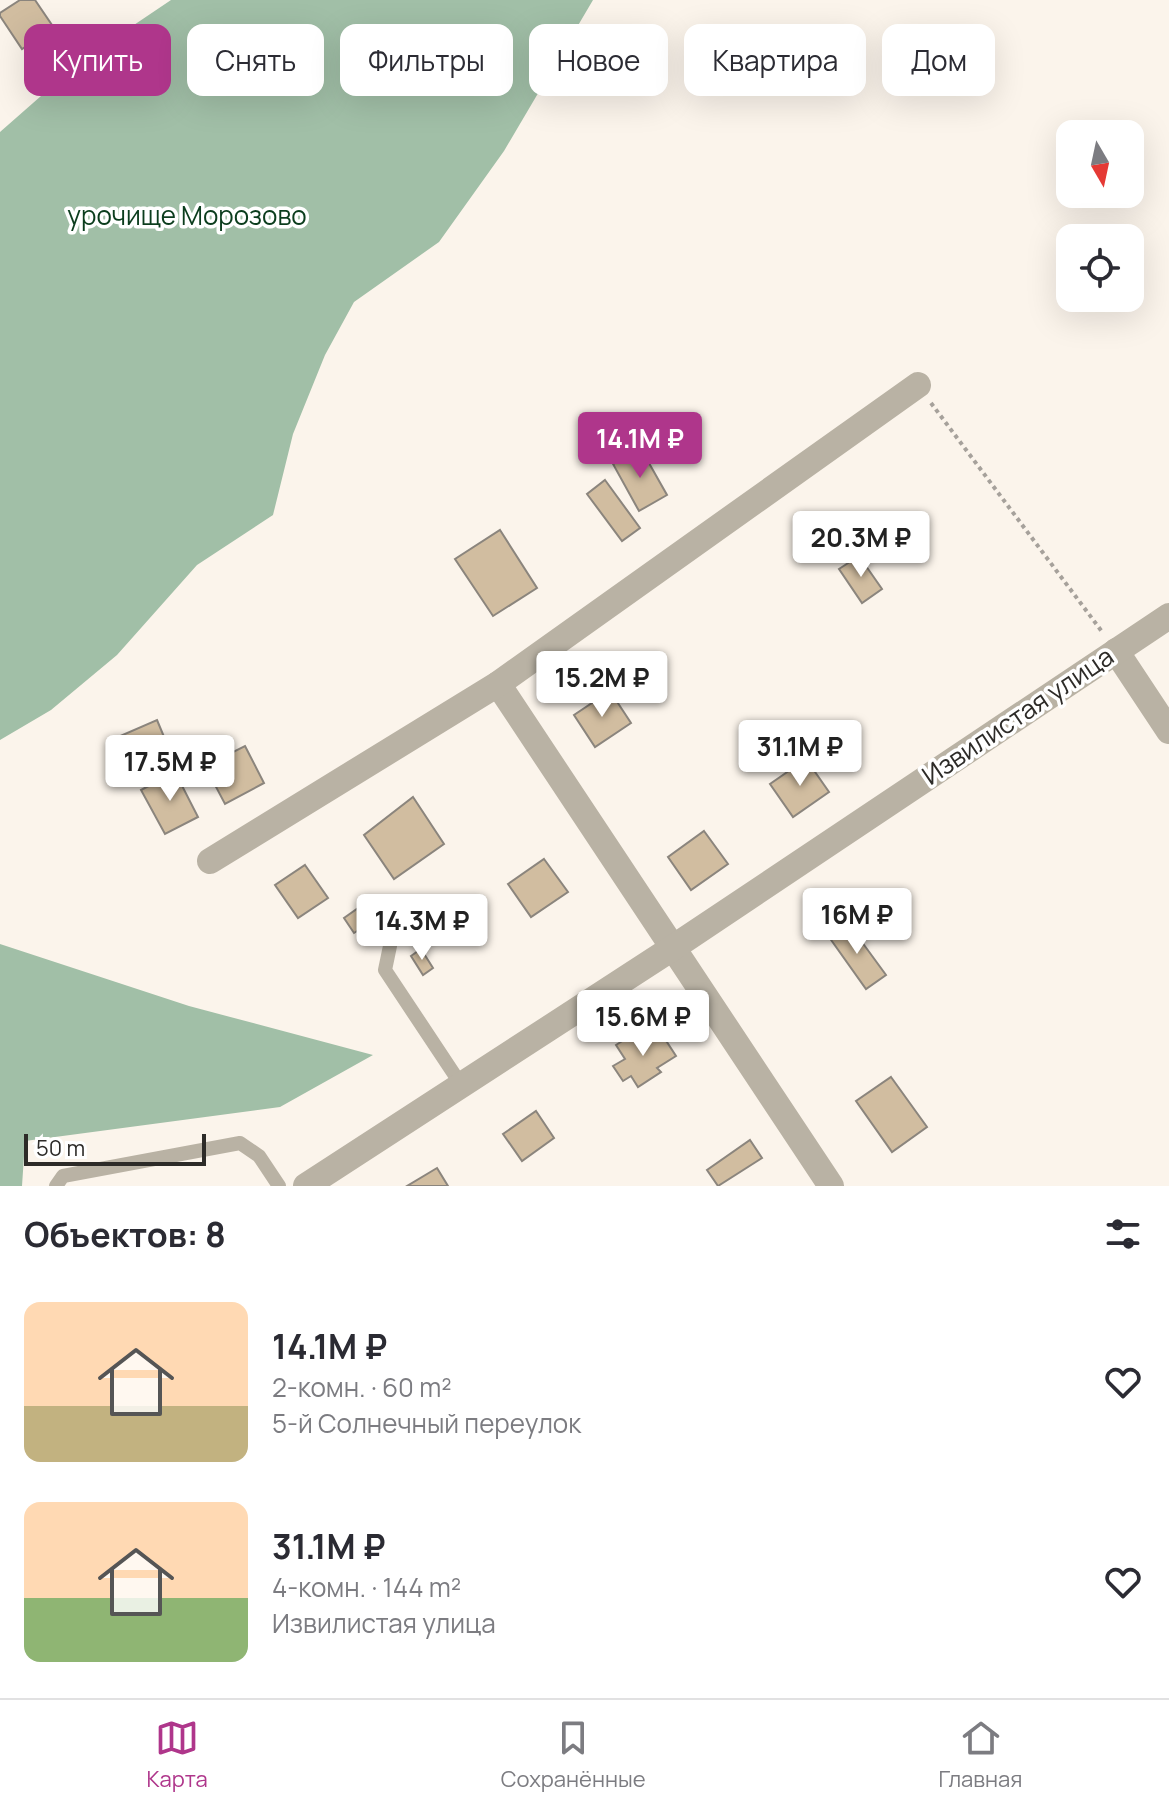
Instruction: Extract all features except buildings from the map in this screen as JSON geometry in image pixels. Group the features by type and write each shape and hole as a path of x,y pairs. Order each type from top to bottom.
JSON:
{"street":[{"path":"210,861 498,684 918,385"},
{"name":"Извилистая улица","path":"306,1186 671,949 1169,616"},
{"path":"1116,651 1169,731"},
{"path":"498,684 831,1186"}],"lane":[{"path":"390,946 385,970 462,1086"},
{"path":"56,1186 63,1176 240,1143 259,1156 279,1186"}],"path":[{"path":"918,385 1116,651"}],"green space":[{"name":"урочище Морозово","path":"171,0 593,0 579,24 529,24 529,96 536,96 504,151 439,242 354,302 325,355 293,434 273,515 197,565 117,655 51,710 0,740 0,132 41,96 171,96 171,24 135,24"},
{"path":"0,944 189,1006 373,1055 280,1107 25,1141 22,1186 0,1186"}]}
